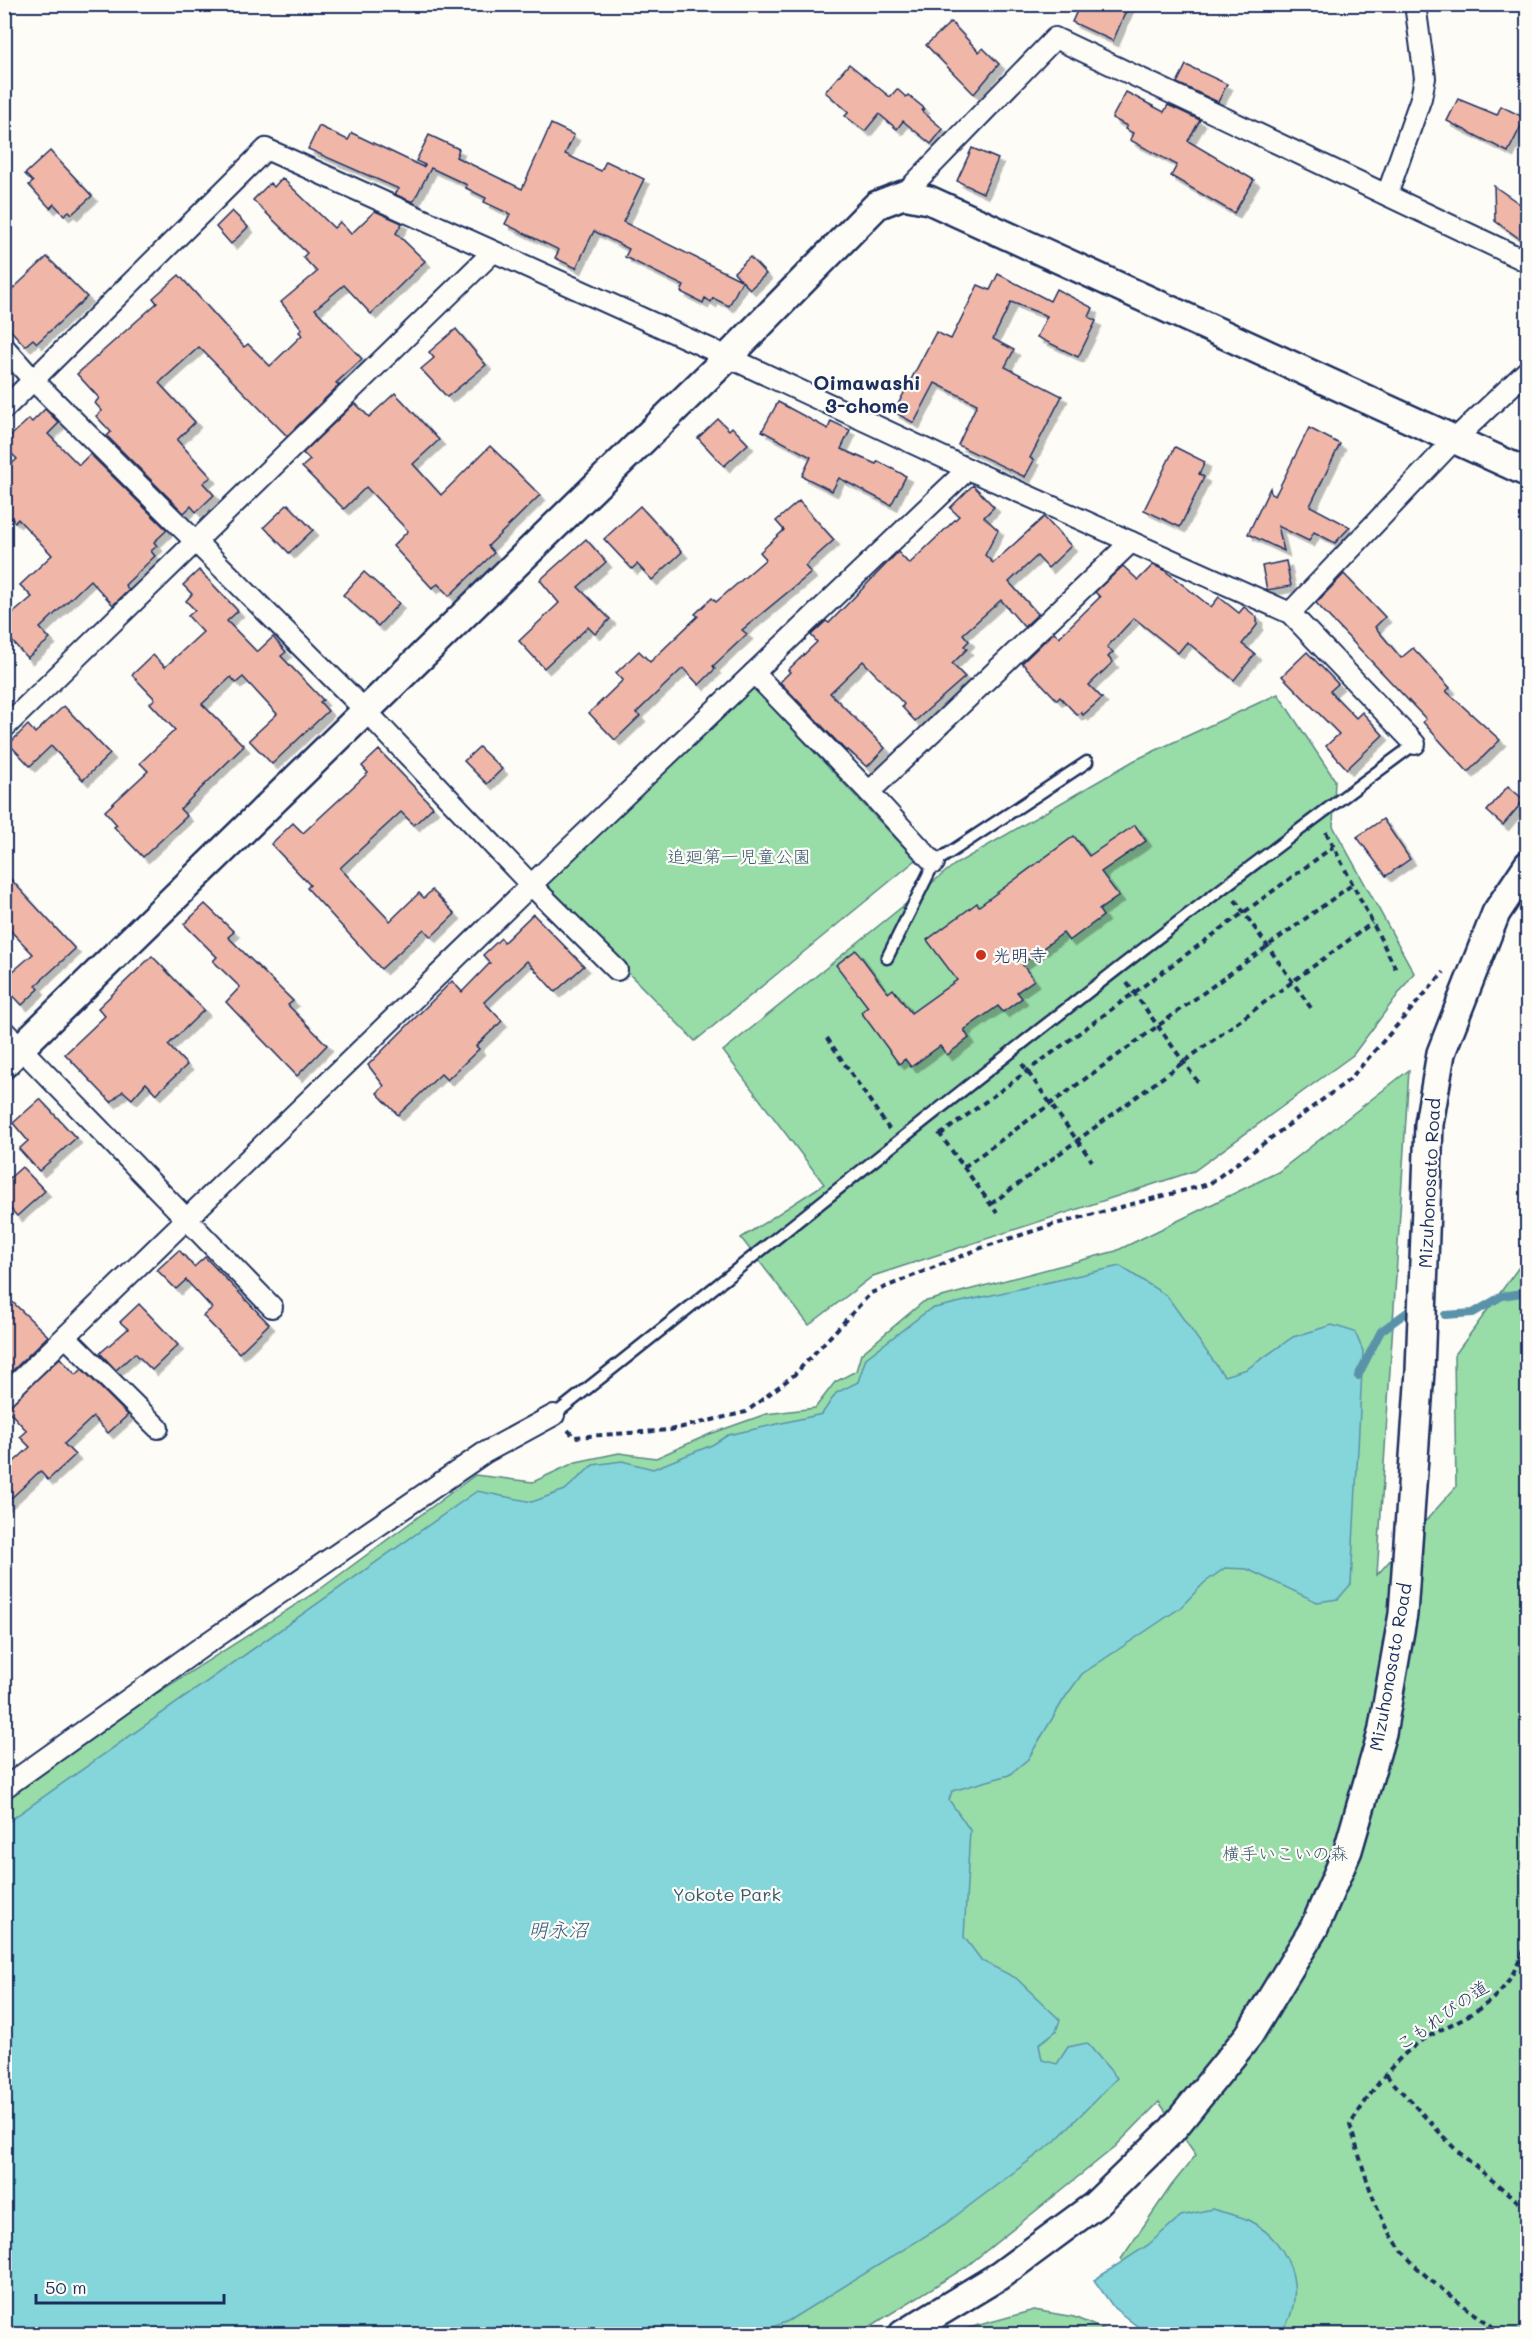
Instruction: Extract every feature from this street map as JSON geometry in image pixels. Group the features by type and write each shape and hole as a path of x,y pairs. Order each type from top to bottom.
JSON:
{"street":[{"path":"1387,195 1421,99 1425,78 1415,4"},
{"path":"272,1307 188,1219 10,1047 366,711 728,357 877,205 903,195 1055,38 1527,262"},
{"path":"4,409 266,149 1290,613 1415,744"},
{"path":"903,195 929,200 1527,473"},
{"path":"4,728 196,544 494,252"},
{"path":"4,346 34,381 366,711 531,885 617,970"},
{"path":"1290,613 1454,440 1527,370"},
{"path":"4,1396 531,885 968,469"},
{"path":"870,792 1131,542"},
{"path":"754,673 870,792 934,862"},
{"name":"Mizuhonosato Road","path":"903,2334 999,2276 1095,2205 1172,2130 1249,2035 1314,1928 1348,1850 1382,1732 1403,1614 1420,1371 1429,1124 1441,1053 1496,913 1527,865"},
{"path":"66,1337 158,1428"},
{"path":"4,1788 203,1646 484,1453 554,1415"}],"lane":[{"path":"554,1415 1011,1053 1317,816 1415,744"},
{"path":"887,958 934,862 1087,762"}],"path":[{"path":"1317,816 1396,969"},
{"path":"940,1135 1333,847"},
{"path":"964,1167 1353,884"},
{"path":"1225,888 1311,1008"},
{"path":"991,1204 1372,923"},
{"path":"554,1415 574,1437 670,1430 746,1412 794,1375 871,1293 981,1248 1052,1225 1209,1184 1349,1080 1449,966"},
{"path":"1117,971 1159,1025 1198,1082"},
{"path":"827,1038 897,1142"},
{"path":"1011,1053 1028,1070 1092,1161"},
{"path":"928,1118 997,1213"},
{"path":"1527,1706 1522,1806 1527,1860"},
{"name":"こもれびの道","path":"1503,2334 1409,2260 1386,2226 1367,2180 1350,2125 1374,2088 1408,2051 1449,2024 1480,2008 1506,1985 1527,1942"},
{"path":"1386,2076 1456,2150 1527,2210"}],"green space":[{"name":"追廻第一児童公園","path":"753,687 916,860 695,1041 542,885"},
{"path":"1278,694 1335,780 1333,826 1414,973 1353,1055 1194,1171 873,1276 809,1325 741,1238 824,1184 723,1051 954,865 1135,760"},
{"name":"明永沼","path":"1409,1070 1377,1575 1456,1487 1454,1356 1527,1258 1527,2334 1149,2334 1121,2259 1171,2186 1196,2155 1159,2102 1115,2147 966,2267 858,2334 5,2334 5,1790 319,1590 475,1475 533,1482 576,1462 619,1453 656,1458 710,1434 766,1414 815,1408 835,1382 856,1371 861,1354 923,1302 1116,1251 1278,1172"},
{"path":"1034,2310 1074,2317 1114,2334 947,2334"}],"water":[{"name":"明永沼","path":"1120,1266 1167,1296 1224,1376 1247,1369 1293,1337 1332,1325 1355,1332 1363,1351 1351,1584 1338,1599 1317,1602 1247,1569 1225,1568 1204,1583 1180,1608 1082,1674 1028,1759 1009,1775 952,1791 949,1800 970,1830 964,1937 982,1961 1016,1978 1060,2020 1056,2031 1039,2044 1042,2060 1057,2064 1068,2047 1087,2043 1117,2078 1054,2142 945,2224 788,2321 755,2334 5,2334 5,1824 477,1491 532,1502 565,1490 593,1465 622,1461 653,1469 712,1445 728,1435 822,1414 836,1393 858,1382 866,1358 930,1309"},
{"path":"1212,2209 1244,2218 1260,2227 1271,2236 1287,2259 1292,2272 1294,2299 1290,2317 1280,2334 1147,2334 1114,2308 1094,2280 1148,2245 1181,2216"}],"building":[{"path":"1080,4 1129,4 1113,41 1072,22"},
{"path":"951,22 979,52 983,48 999,64 974,94 926,45"},
{"path":"849,64 890,97 897,89 924,108 922,111 943,129 931,144 903,121 897,129 879,114 865,131 845,116 849,112 825,92"},
{"path":"1186,65 1227,84 1218,102 1177,83"},
{"path":"1126,92 1164,112 1168,105 1200,120 1188,141 1254,180 1234,213 1171,176 1177,165 1130,140 1133,133 1125,129 1127,126 1112,118"},
{"path":"1458,99 1497,115 1501,106 1525,118 1508,152 1447,121"},
{"path":"551,124 574,135 565,154 601,171 606,161 644,179 623,222 741,280 734,272 750,257 766,274 750,289 742,281 729,306 713,298 711,302 705,298 703,303 681,292 684,286 625,257 629,249 594,231 576,268 555,258 559,250 505,224 510,214 484,202 486,198 466,188 467,185 431,168 413,202 394,194 399,189 308,149 319,126 348,140 352,133 423,167 425,165 416,161 429,135 459,149 456,157 522,189"},
{"path":"972,148 998,159 983,193 957,181"},
{"path":"50,151 92,196 72,214 69,211 64,215 54,204 50,208 29,185 33,182 25,174"},
{"path":"282,178 334,228 340,222 351,234 375,211 402,223 396,233 425,261 371,314 344,285 315,309 362,359 336,383 339,385 287,436 199,347 159,383 195,422 177,440 211,477 203,483 214,495 196,512 191,506 184,513 107,436 111,432 96,416 102,411 95,403 99,398 77,374 157,303 153,298 179,275 244,347 248,344 270,366 302,335 299,332 302,329 281,302 317,272 303,257 307,253 253,200 270,183 274,187"},
{"path":"1494,186 1527,209 1527,244 1495,221"},
{"path":"232,211 248,227 231,244 216,227"},
{"path":"47,257 87,297 37,343 33,339 25,346 4,323 4,297"},
{"path":"998,274 1050,301 1056,289 1093,308 1089,317 1096,321 1078,357 1037,337 1047,316 1011,302 993,339 1014,350 1005,367 1062,396 1030,458 1034,460 1025,477 958,445 977,404 935,383 914,423 894,412 936,332 951,339 978,285 990,290"},
{"path":"456,329 486,365 447,397 421,369 434,358 429,352"},
{"path":"395,393 439,440 413,464 441,495 490,446 540,495 488,546 494,553 449,596 438,584 432,588 393,546 408,531 366,487 344,509 302,467 310,460 303,453 355,403 369,417"},
{"path":"778,402 828,429 831,421 850,430 841,449 876,464 878,461 906,476 891,505 839,478 832,491 802,476 811,457 762,431"},
{"path":"45,409 59,423 48,434 79,465 90,454 167,530 154,542 157,546 151,551 155,556 125,585 129,590 113,605 90,580 40,628 50,639 27,658 4,632 4,621 32,597 20,585 52,555 18,519 15,522 4,511 4,471 17,459 4,446 4,442 29,419 32,422"},
{"path":"718,419 729,430 732,427 748,444 724,466 698,438"},
{"path":"1309,428 1340,444 1310,506 1350,527 1335,543 1314,532 1309,541 1278,526 1284,551 1248,534 1270,488 1271,494 1275,496"},
{"path":"1175,447 1205,462 1199,474 1204,477 1180,527 1144,510"},
{"path":"973,485 994,507 984,517 998,530 985,555 993,563 1044,517 1071,546 1048,568 1037,556 1009,582 1038,614 1024,627 1001,600 963,634 969,641 964,646 967,649 952,664 965,677 915,721 902,707 904,704 863,661 830,693 885,748 867,767 848,750 846,751 780,682 790,672 788,670 817,642 811,635 826,621 829,623 898,552 909,564 959,516 950,508"},
{"path":"799,501 834,540 805,566 811,573 742,630 747,634 713,666 715,669 699,685 683,668 636,713 640,716 615,740 589,713 623,680 616,673 639,651 650,662 698,616 695,614 712,598 716,602 766,559 760,552 784,530 776,521"},
{"path":"288,504 313,530 289,553 264,527"},
{"path":"640,506 682,552 652,580 637,564 632,569 604,539"},
{"path":"586,539 606,562 578,587 610,619 595,634 588,627 544,668 519,641 559,603 540,580"},
{"path":"1286,561 1291,586 1267,590 1262,566"},
{"path":"1153,565 1164,570 1211,607 1219,597 1239,613 1244,607 1257,617 1257,625 1242,644 1255,654 1234,680 1187,642 1178,653 1134,618 1107,647 1113,652 1108,657 1113,662 1089,685 1102,698 1083,715 1081,712 1077,715 1060,697 1057,700 1022,663 1054,632 1059,637 1100,597 1095,592 1123,566 1138,580"},
{"path":"199,570 238,611 227,621 257,652 273,637 286,652 281,656 323,700 320,702 328,711 272,764 249,740 277,714 243,677 236,683 231,677 202,704 244,746 180,809 187,816 143,857 114,827 117,825 105,811 148,771 140,763 175,730 150,703 155,699 132,675 153,655 165,667 203,632 188,616 195,610 186,601 192,594 183,585"},
{"path":"364,572 399,603 378,626 343,595"},
{"path":"1344,574 1385,617 1375,627 1401,658 1413,648 1450,688 1446,691 1500,740 1468,772 1423,722 1426,719 1316,603"},
{"path":"1307,652 1338,684 1330,691 1356,718 1362,712 1383,735 1347,769 1326,746 1339,734 1282,676"},
{"path":"64,706 110,754 83,780 51,746 30,766 9,744 28,725 35,733"},
{"path":"479,747 502,769 487,784 464,761"},
{"path":"379,750 433,807 414,825 401,812 340,868 390,921 419,893 424,898 432,890 455,914 431,937 424,929 381,969 307,888 310,885 271,844 293,823 303,833 368,773 362,766"},
{"path":"1508,786 1524,800 1503,825 1487,811"},
{"path":"1383,819 1410,859 1386,876 1357,837"},
{"name":"光明寺","path":"1135,825 1146,841 1101,872 1119,896 1099,910 1103,916 1069,941 1063,933 1022,964 1034,980 1017,992 1022,998 1003,1012 998,1006 964,1030 969,1038 947,1055 940,1046 911,1067 905,1059 899,1064 861,1012 868,1007 836,965 856,950 888,993 893,989 911,1013 957,980 927,940 977,903 979,906 1074,836 1089,856"},
{"path":"4,872 75,949 36,985 39,989 22,1005 4,986 4,979 33,954 4,924"},
{"path":"205,904 234,932 228,937 293,1001 288,1005 327,1045 297,1076 226,1002 240,987 213,961 217,957 184,924"},
{"path":"533,914 584,966 555,992 527,961 484,1002 502,1021 476,1046 479,1049 447,1080 441,1074 398,1115 377,1093 384,1086 368,1065 452,981 462,992 490,963 483,955 501,938 504,942"},
{"path":"152,956 204,1010 168,1045 187,1065 156,1094 146,1083 132,1099 123,1091 111,1102 65,1054 105,1016 98,1008"},
{"path":"40,1099 76,1138 39,1171 19,1149 28,1141 13,1123"},
{"path":"22,1167 45,1191 17,1216 4,1202 4,1183"},
{"path":"179,1250 194,1267 205,1257 269,1324 239,1353 203,1316 212,1308 186,1280 176,1289 157,1270"},
{"path":"4,1294 48,1336 4,1379"},
{"path":"139,1304 178,1345 152,1370 135,1353 116,1370 100,1353 128,1329 120,1322"},
{"path":"60,1358 76,1375 82,1369 128,1415 108,1433 93,1417 64,1444 75,1455 48,1480 40,1471 4,1505 4,1471 30,1447 20,1437 27,1431 6,1408"}],"waterway":[{"path":"1445,1315 1473,1313 1502,1296 1528,1292"},
{"path":"1358,1376 1381,1331 1406,1313"}],"place":[{"name":"光明寺","path":"981,955"}],"district":[{"name":"Oimawashi 3-chome","path":"867,394"}],"park label":[{"name":"横手いこいの森","path":"1285,1853"},
{"name":"Yokote Park","path":"727,1894"}]}
